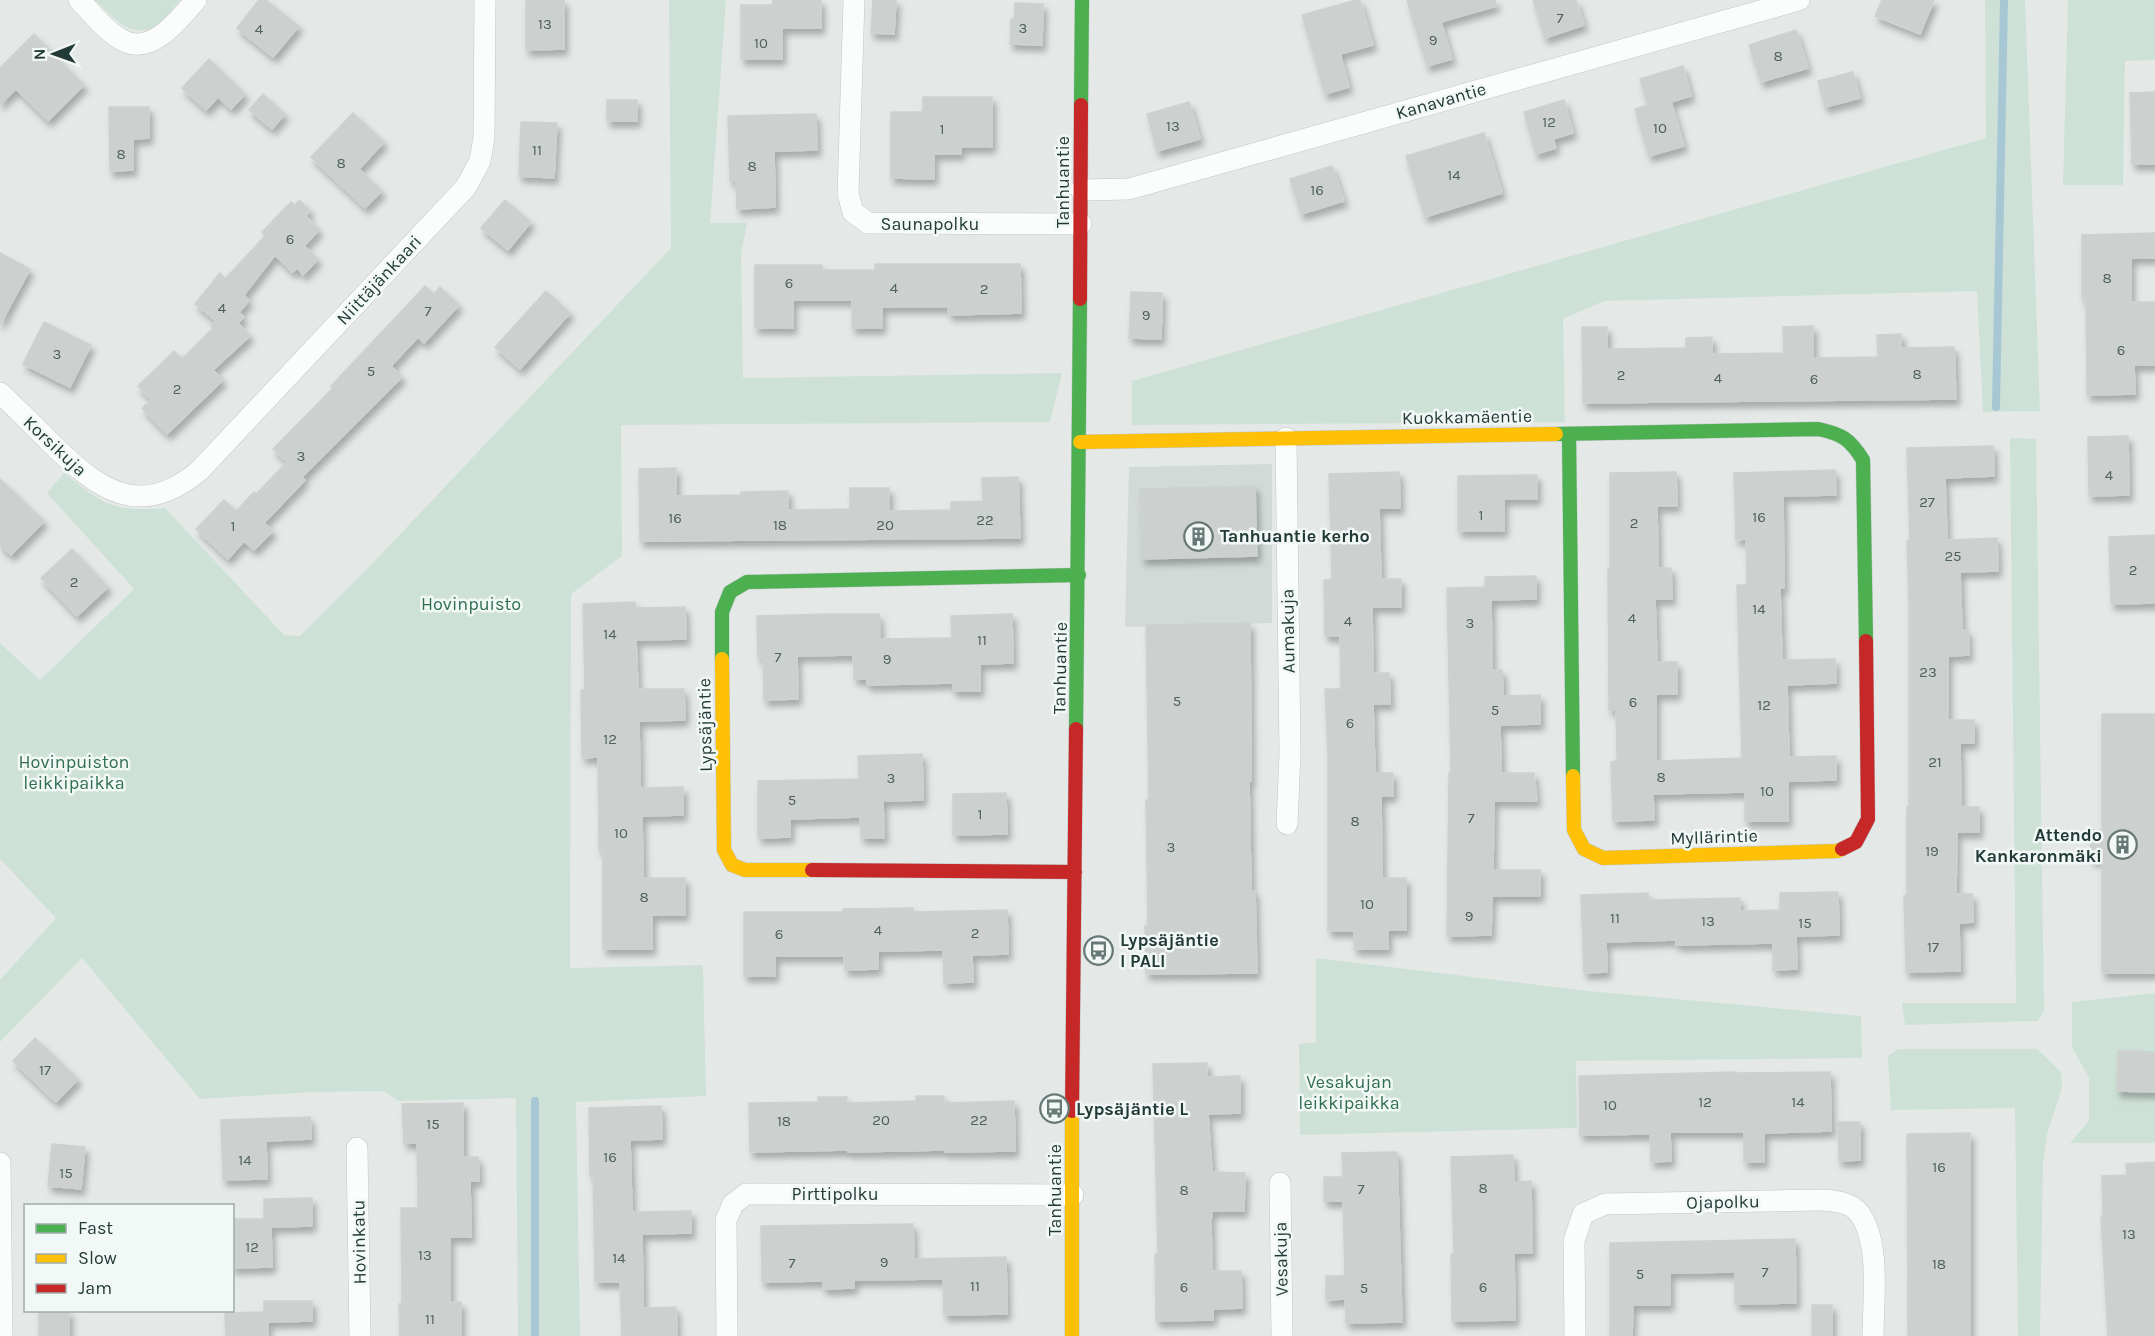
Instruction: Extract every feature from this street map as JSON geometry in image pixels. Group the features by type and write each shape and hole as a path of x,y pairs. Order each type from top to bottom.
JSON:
{"street":[{"path":"79,0 118,37 131,43 148,41 163,35 196,0"},
{"name":"Niittäjänkaari","path":"150,495 174,489 199,471 466,187 480,160 484,137 485,0"},
{"name":"Saunapolku","path":"854,0 848,194 853,212 868,223 1081,224"},
{"name":"Tanhuantie","path":"1072,1336 1072,1041 1079,575 1082,0"},
{"name":"Kanavantie","path":"1081,190 1129,189 1799,0"},
{"name":"Korsikuja","path":"0,393 90,479 107,488 129,495 150,495"},
{"name":"Kuokkamäentie","path":"1080,442 1818,429 1838,434 1852,441"},
{"name":"Myllärintie","path":"1569,434 1574,830 1584,849 1603,858 1837,851 1856,842 1868,819 1863,460 1852,441"},
{"name":"Aumakuja","path":"1286,438 1290,754 1287,824"},
{"name":"Lypsäjäntie","path":"1075,872 745,870 732,865 724,850 722,612 730,592 747,582 1079,575"},
{"name":"Hovinkatu","path":"357,1148 360,1336"},
{"path":"0,1163 2,1336"},
{"name":"Vesakuja","path":"1280,1183 1282,1336"},
{"name":"Pirttipolku","path":"728,1336 726,1220 733,1204 746,1194 1073,1195"},
{"name":"Ojapolku","path":"1575,1336 1574,1241 1583,1214 1605,1204 1821,1200 1840,1202 1858,1212 1867,1228 1873,1251 1873,1336"}],"shaded area":[{"path":"1272,464 1272,623 1125,627 1129,467"}],"green space":[{"path":"95,0 180,0 154,27 137,30 121,24"},
{"path":"669,0 726,0 710,223 747,223 741,254 743,378 1062,373 1050,422 621,425 622,556 571,594 570,968 703,965 706,1096 576,1102 580,1336 518,1336 516,1098 398,1101 384,1091 313,1092 200,1099 82,958 0,1042 0,980 56,918 0,859 0,643 40,680 134,589 47,493 64,473 89,493 110,504 132,509 165,508 284,635 300,636 371,565 671,248"},
{"path":"1985,0 2025,0 2040,411 1983,412 1977,291 1604,301 1563,319 1565,422 1132,425 1132,381 1986,138"},
{"path":"2068,0 2155,0 2155,60 2125,61 2123,185 2063,185"},
{"path":"2010,438 2036,439 2044,1011 2038,1021 1905,1025 1902,1003 2016,1003"},
{"name":"Vesakujan leikkipaikka","path":"1316,958 1587,991 1861,1016 1862,1058 1576,1061 1577,1128 1300,1135 1299,1044 1316,1042"},
{"path":"2155,993 2155,1143 2070,1143 2089,1121 2089,1078 2072,1047 2072,1002"},
{"path":"1898,1049 2037,1049 2061,1072 2062,1088 2047,1134 2043,1163 2040,1336 2018,1336 2015,1108 1891,1110 1888,1056"}],"building":[{"path":"259,0 266,0 299,26 273,57 237,28"},
{"path":"526,0 564,0 564,49 526,50"},
{"path":"773,0 821,0 821,28 782,28 782,59 741,59 741,5 773,5"},
{"path":"873,0 896,0 894,34 871,33"},
{"path":"1360,0 1373,45 1340,54 1349,87 1325,94 1302,15"},
{"path":"1407,0 1495,0 1496,6 1441,22 1452,59 1427,66"},
{"path":"1533,0 1576,0 1584,25 1545,38"},
{"path":"1882,0 1934,0 1920,34 1875,16"},
{"path":"1015,3 1043,4 1042,45 1010,44 1011,19 1014,19"},
{"path":"1796,30 1808,68 1761,82 1749,45"},
{"path":"34,34 84,85 48,121 16,89 0,104 0,68"},
{"path":"209,59 245,94 231,109 218,97 206,110 182,88"},
{"path":"1683,66 1691,96 1671,102 1684,146 1649,156 1635,109 1648,105 1640,79"},
{"path":"1853,72 1860,98 1825,107 1818,81"},
{"path":"2155,92 2155,164 2132,164 2130,93"},
{"path":"263,94 285,114 272,129 249,110"},
{"path":"923,97 992,97 992,147 961,147 961,154 934,154 934,179 891,178 891,112 923,112"},
{"path":"607,100 637,100 637,121 607,121"},
{"path":"1564,100 1573,133 1553,139 1556,148 1536,154 1524,112"},
{"path":"1189,102 1200,139 1157,151 1147,114"},
{"path":"109,107 149,107 149,138 133,139 133,170 110,171"},
{"path":"353,113 384,142 359,169 382,191 365,208 311,157"},
{"path":"816,114 817,150 774,151 775,207 737,209 736,181 730,181 728,116"},
{"path":"521,122 557,123 554,178 519,176"},
{"path":"1484,133 1502,193 1425,217 1406,156"},
{"path":"1332,166 1344,201 1301,214 1290,179"},
{"path":"299,200 310,210 306,216 319,230 304,246 318,259 303,275 298,268 292,272 275,255 244,295 249,301 239,312 244,317 238,323 250,336 213,370 223,380 167,434 142,408 151,400 138,386 174,351 182,359 213,328 211,326 216,321 195,304 220,273 225,279 265,236 262,232 291,202 295,205"},
{"path":"505,200 531,222 508,250 481,228"},
{"path":"2155,233 2155,258 2131,258 2131,302 2155,302 2155,365 2134,365 2135,394 2087,395 2086,298 2082,298 2082,235"},
{"path":"0,253 30,269 0,325"},
{"path":"875,264 1020,264 1021,313 949,315 948,307 882,307 882,328 852,328 852,300 793,300 793,328 755,328 755,265 822,265 822,270 875,270"},
{"path":"425,286 434,294 440,287 459,305 424,343 418,337 391,366 402,377 302,477 305,480 264,523 273,531 254,550 244,541 228,559 196,529 224,500 236,511 287,462 273,449 333,388 331,386"},
{"path":"546,291 570,313 520,369 495,347"},
{"path":"1131,292 1162,293 1161,339 1129,338"},
{"path":"44,322 91,345 70,387 23,364"},
{"path":"1813,326 1813,358 1878,357 1877,335 1901,334 1901,348 1954,347 1956,399 1583,403 1582,327 1607,327 1607,349 1686,348 1686,338 1712,337 1712,354 1784,353 1783,327"},
{"path":"2128,436 2129,495 2089,496 2088,437"},
{"path":"1993,446 1994,476 1945,478 1947,540 1997,538 1998,571 1960,572 1962,630 1968,630 1969,655 1948,656 1948,720 1974,720 1974,743 1960,743 1961,807 1979,807 1979,832 1957,832 1956,894 1972,894 1973,922 1959,923 1960,971 1906,972 1904,896 1907,895 1907,807 1909,807 1907,541 1910,541 1907,448"},
{"path":"676,468 676,496 741,495 741,492 788,491 788,510 850,509 850,488 889,488 889,511 951,510 951,502 983,501 982,478 1018,477 1020,538 640,541 639,469"},
{"path":"1835,470 1836,495 1783,496 1784,588 1780,588 1782,660 1835,659 1836,683 1787,685 1789,757 1836,756 1836,780 1788,781 1788,821 1745,821 1745,792 1653,794 1654,820 1613,821 1611,762 1617,761 1616,709 1609,710 1610,473 1676,472 1677,506 1657,506 1658,568 1671,568 1672,599 1655,599 1657,662 1677,662 1677,694 1656,694 1656,761 1742,758 1737,585 1747,585 1746,539 1736,540 1734,473"},
{"path":"1399,472 1400,508 1379,508 1381,579 1401,579 1401,607 1372,607 1373,673 1389,673 1390,704 1373,704 1375,773 1393,773 1393,796 1381,796 1382,878 1406,878 1406,930 1388,930 1388,949 1354,949 1354,931 1328,931 1328,754 1325,689 1341,689 1340,636 1325,636 1324,580 1332,580 1329,474"},
{"path":"1537,475 1537,499 1504,499 1504,531 1458,531 1458,476"},
{"path":"0,479 44,521 11,555 0,545"},
{"name":"Tanhuantie kerho","path":"1255,486 1257,556 1142,559 1140,489"},
{"path":"2155,535 2155,603 2111,604 2109,537"},
{"path":"72,549 108,587 77,616 41,578"},
{"path":"1536,576 1536,599 1491,600 1492,670 1502,670 1503,696 1540,695 1540,724 1500,725 1501,773 1534,773 1537,801 1494,801 1493,870 1540,870 1540,896 1492,896 1491,935 1447,936 1449,773 1451,773 1447,588 1485,587 1485,577"},
{"path":"635,602 636,608 685,607 686,639 636,640 638,689 684,689 685,720 639,721 640,788 683,787 683,815 642,816 643,878 685,878 685,915 652,915 652,949 603,949 603,850 599,850 598,757 582,758 581,690 585,690 583,604"},
{"path":"879,614 880,639 952,638 951,616 1012,614 1013,663 980,664 980,691 953,691 953,683 867,685 867,679 854,679 853,655 797,656 798,699 764,700 763,658 758,658 757,616"},
{"path":"1250,623 1251,891 1255,891 1257,973 1146,974 1145,926 1148,926 1146,800 1149,800 1146,625"},
{"name":"Attendo Kankaronmäki","path":"2102,714 2155,714 2155,973 2102,973 2102,860 2091,860 2090,830 2102,830"},
{"path":"922,754 923,800 883,801 884,838 861,838 860,817 790,819 790,837 758,838 758,781 859,779 858,756"},
{"path":"1006,793 1007,834 953,835 953,794"},
{"path":"1838,892 1839,935 1796,936 1797,969 1773,970 1773,943 1676,945 1676,940 1606,942 1607,972 1584,973 1581,895 1648,893 1648,900 1740,898 1740,911 1780,910 1780,893"},
{"path":"913,908 913,912 1007,910 1008,954 972,955 973,982 944,983 943,950 878,951 878,969 845,970 844,956 775,956 775,976 744,976 744,912 843,912 843,909"},
{"path":"35,1038 78,1079 56,1102 13,1061"},
{"path":"2118,1051 2155,1052 2155,1092 2117,1091"},
{"path":"1207,1063 1207,1077 1240,1076 1240,1113 1208,1114 1212,1172 1245,1173 1244,1211 1212,1211 1211,1222 1212,1271 1241,1271 1242,1308 1213,1309 1213,1320 1156,1321 1155,1254 1158,1253 1153,1064"},
{"path":"1830,1072 1831,1131 1764,1133 1764,1162 1744,1162 1744,1132 1670,1132 1671,1161 1651,1162 1650,1134 1580,1135 1579,1076"},
{"path":"916,1096 944,1096 944,1103 1014,1101 1015,1151 750,1152 749,1103 818,1102 818,1097 847,1097 846,1103 916,1101"},
{"path":"463,1103 463,1157 478,1157 479,1181 470,1181 471,1237 450,1237 450,1302 461,1302 461,1335 400,1336 401,1208 418,1208 417,1143 404,1143 402,1104"},
{"path":"661,1106 662,1139 630,1140 632,1212 691,1211 691,1233 642,1234 643,1308 676,1307 677,1336 622,1336 620,1282 595,1282 589,1108"},
{"path":"310,1117 311,1139 266,1141 267,1179 223,1180 221,1120"},
{"path":"1838,1122 1860,1122 1860,1160 1839,1161"},
{"path":"1970,1133 1970,1336 1908,1336 1907,1134"},
{"path":"52,1144 85,1147 81,1189 48,1186"},
{"path":"1397,1152 1402,1322 1346,1323 1345,1299 1326,1300 1326,1276 1345,1276 1343,1201 1324,1201 1324,1177 1343,1177 1342,1153"},
{"path":"1513,1155 1514,1182 1531,1181 1532,1253 1514,1253 1515,1320 1452,1321 1451,1254 1454,1254 1451,1157"},
{"path":"2155,1162 2155,1336 2108,1336 2101,1217 2103,1217 2102,1176 2127,1175 2126,1164"},
{"path":"312,1198 312,1226 271,1227 272,1267 234,1268 234,1219 264,1219 264,1199"},
{"path":"913,1224 914,1259 1006,1257 1007,1314 944,1315 943,1279 854,1280 854,1288 823,1289 823,1281 762,1282 761,1226"},
{"path":"1795,1239 1796,1303 1735,1304 1735,1272 1670,1273 1670,1305 1633,1305 1632,1336 1610,1336 1610,1243"},
{"path":"264,1301 312,1301 312,1321 268,1322 268,1336 226,1336 225,1313 264,1312"},
{"path":"1812,1305 1832,1305 1832,1336 1812,1336"},
{"path":"39,1312 69,1312 69,1336 39,1336"}],"waterway":[{"path":"1996,407 2004,0"},
{"path":"535,1101 535,1336"}],"traffic: fast":[{"path":"1081,105 1082,0"},
{"path":"1076,729 1080,299"},
{"path":"1556,434 1818,429 1845,438 1863,460 1866,641"},
{"path":"1569,434 1573,776"},
{"path":"722,659 722,612 730,592 747,582 1079,575"}],"traffic: slow":[{"path":"1080,442 1556,434"},
{"path":"722,659 724,850 732,865 745,870 812,870"},
{"path":"1573,776 1574,830 1584,849 1603,858 1837,851 1842,849"},
{"path":"1072,1111 1072,1336"}],"traffic: jam":[{"path":"1080,299 1081,105"},
{"path":"1842,849 1856,842 1868,819 1866,641"},
{"path":"1072,1111 1076,729"},
{"path":"812,870 1075,872"}],"place":[{"name":"Tanhuantie kerho","path":"1199,536"},
{"name":"Attendo Kankaronmäki","path":"2123,845"},
{"name":"Lypsäjäntie I PALI","path":"1099,950"},
{"name":"Lypsäjäntie L","path":"1055,1109"}],"park label":[{"name":"Hovinpuisto","path":"471,604"},
{"name":"Hovinpuiston leikkipaikka","path":"74,772"}]}
